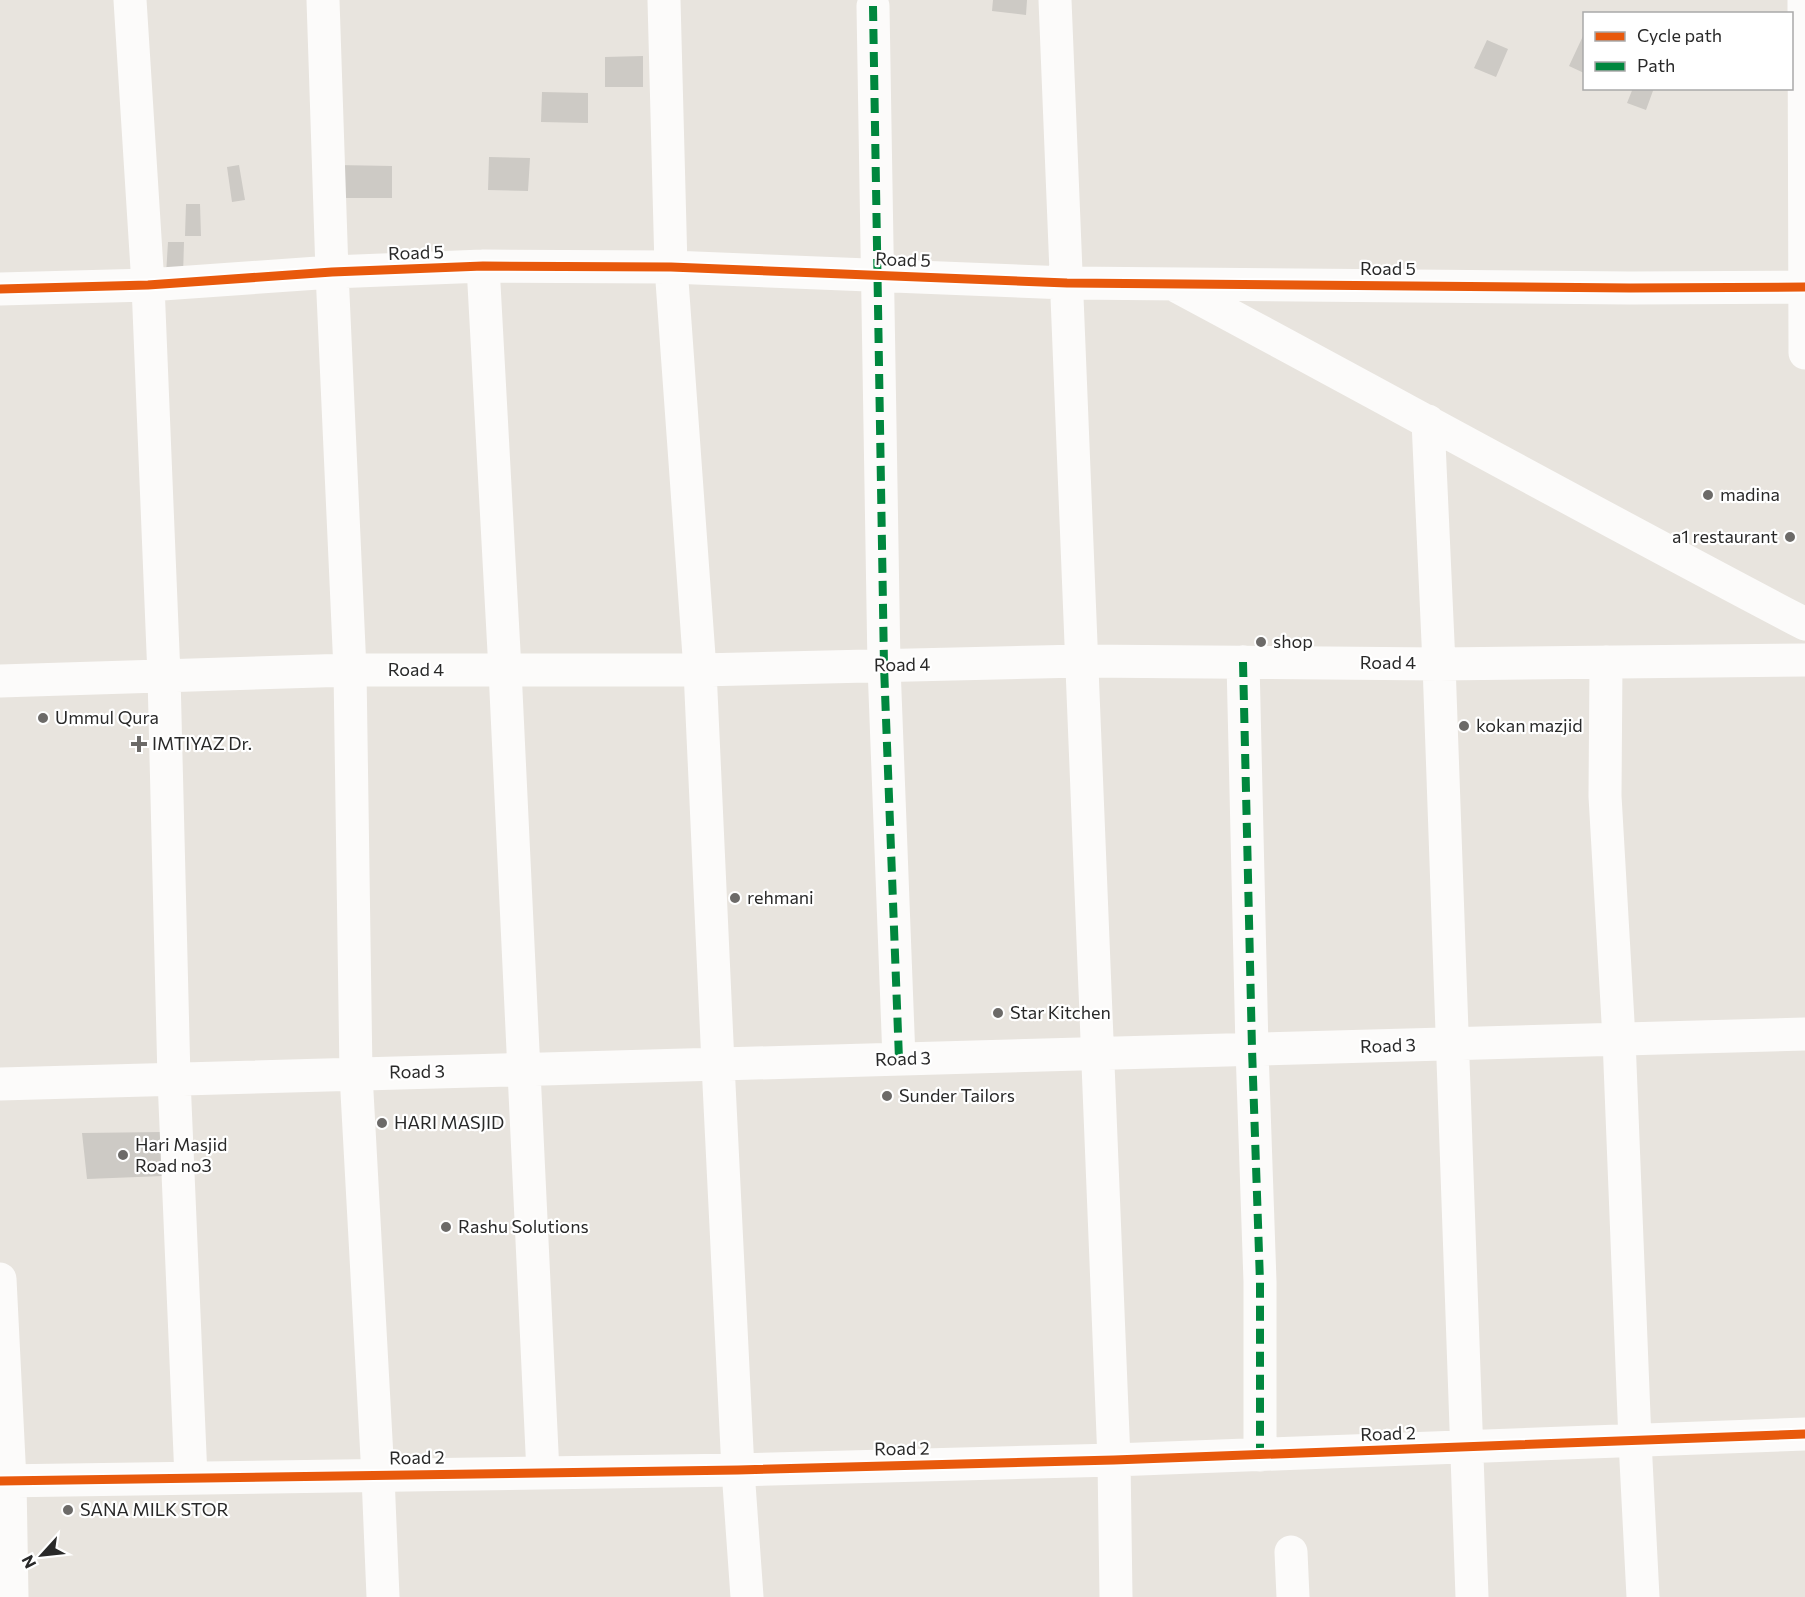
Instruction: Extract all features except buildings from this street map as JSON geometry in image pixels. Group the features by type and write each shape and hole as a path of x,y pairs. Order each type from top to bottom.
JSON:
{"street":[{"path":"130,0 148,285 164,676 174,1079 190,1478"},
{"path":"323,0 332,272 350,670 356,1074 383,1597"},
{"path":"664,0 671,267 700,670 738,1470 747,1597"},
{"path":"1055,0 1114,1460 1116,1597"},
{"path":"1804,0 1805,353"},
{"path":"873,6 884,666 899,1059"},
{"path":"483,266 505,670 543,1473"},
{"name":"Road 5","path":"0,289 148,285 332,272 483,266 671,267 1067,283 1630,288 1805,287"},
{"path":"1172,284 1605,519 1805,624"},
{"path":"1428,421 1439,663 1472,1597"},
{"name":"Road 4","path":"0,681 350,670 700,670 1081,661 1439,663 1805,660"},
{"path":"1243,662 1260,1282 1260,1455"},
{"path":"1606,662 1605,795 1619,1039 1643,1597"},
{"name":"Road 3","path":"0,1084 1805,1034"},
{"path":"0,1279 5,1481 12,1597"},
{"name":"Road 2","path":"5,1481 738,1470 1114,1460 1805,1434"},
{"path":"1291,1551 1293,1597"}],"marked path":[{"path":"873,6 884,666 899,1059"},
{"path":"1243,662 1260,1282 1260,1455"}],"cycle path":[{"path":"0,289 148,285 332,272 483,266 671,267 1067,283 1630,288 1805,287"},
{"path":"0,1481 738,1470 1114,1460 1805,1434"}],"place":[{"name":"madina","path":"1708,495"},
{"name":"a1 restaurant","path":"1790,537"},
{"name":"shop","path":"1261,642"},
{"name":"Ummul Qura","path":"43,718"},
{"name":"kokan mazjid","path":"1464,726"},
{"name":"IMTIYAZ Dr.","path":"139,744"},
{"name":"rehmani","path":"735,898"},
{"name":"Star Kitchen","path":"998,1013"},
{"name":"Sunder Tailors","path":"887,1096"},
{"name":"HARI MASJID","path":"382,1123"},
{"name":"Hari Masjid Road no3","path":"123,1155"},
{"name":"Rashu Solutions","path":"446,1227"},
{"name":"SANA MILK STOR","path":"68,1510"}]}
